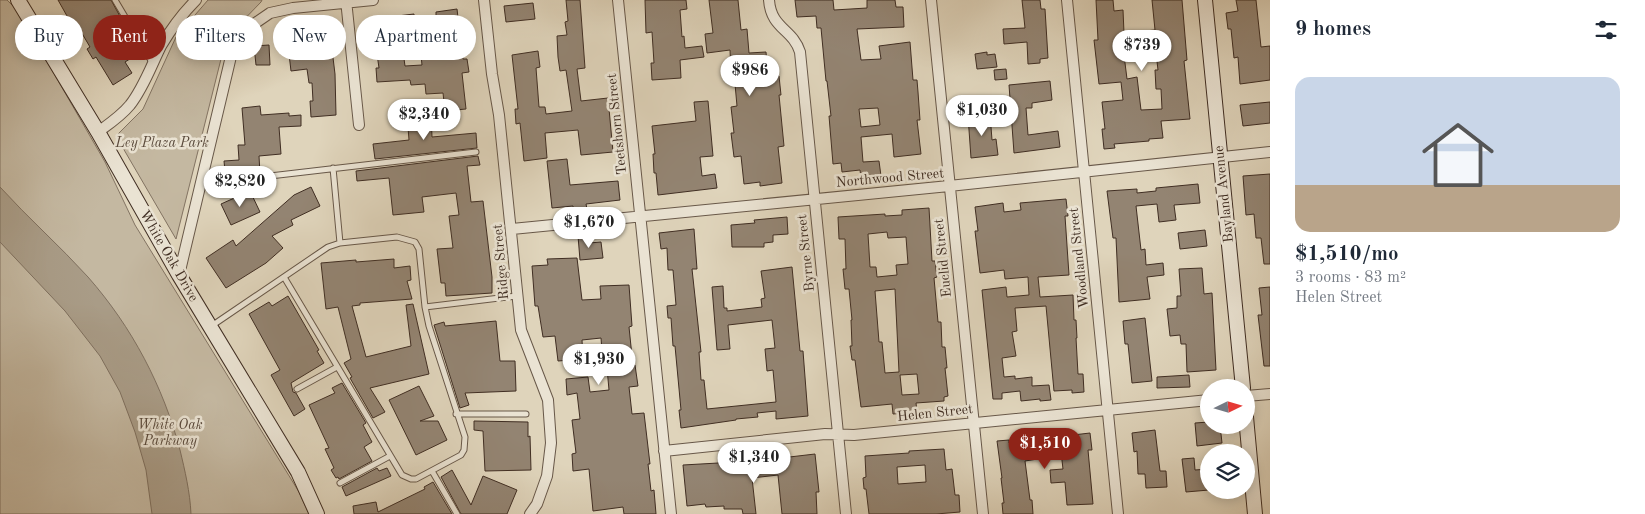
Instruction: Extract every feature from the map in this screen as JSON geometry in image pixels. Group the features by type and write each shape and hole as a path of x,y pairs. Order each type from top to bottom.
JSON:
{"main road":[{"name":"White Oak Drive","path":"18,0 98,132 179,275 298,472 317,514"},
{"name":"Bayland Avenue","path":"1205,0 1243,379"},
{"path":"1248,434 1255,514"}],"street":[{"path":"98,132 116,119 140,92 162,46 178,20 196,0"},
{"path":"179,275 232,52 242,36 254,24 270,13 290,4 373,0"},
{"name":"Ridge Street","path":"484,0 512,229 521,330 548,400 551,443 547,476 537,504 530,514"},
{"name":"Teetshorn Street","path":"618,0 671,514"},
{"name":"Byrne Street","path":"769,0 772,13 778,25 795,39 800,52 846,514"},
{"name":"Euclid Street","path":"931,0 983,514"},
{"name":"Woodland Street","path":"1067,0 1118,514"},
{"path":"347,1 359,125"},
{"name":"Northwood Street","path":"512,229 1270,152"},
{"path":"1255,395 1270,394"},
{"name":"Helen Street","path":"664,451 825,434 854,435 1200,401"}],"lane":[{"path":"115,0 154,64"},
{"path":"270,176 476,152"},
{"path":"333,168 340,243"},
{"path":"210,327 328,247 340,243 397,237 415,242 419,249 425,307 429,326 465,437 464,450 461,455 411,480 402,475 284,277"},
{"path":"425,307 518,296"},
{"path":"297,389 337,366"},
{"path":"456,414 526,414"},
{"path":"340,483 390,456"},
{"path":"432,471 457,514"}],"green space":[{"name":"White Oak Parkway","path":"0,0 7,0 19,15 15,15 15,60 46,60 105,162 135,225 299,492 309,514 0,514"},
{"name":"Ley Plaza Park","path":"208,0 262,0 248,15 195,15"},
{"name":"Ley Plaza Park","path":"176,37 176,60 221,60 176,239 116,136 143,109"}],"shaded area":[{"path":"0,187 88,277 119,316 132,337 155,380 173,426 190,498 191,514 152,514 146,470 135,432 120,392 100,356 65,311 0,242"}],"building":[{"path":"58,0 111,0 119,15 93,15 93,59 87,49 90,47 83,35 83,15 66,15"},
{"path":"566,0 580,0 585,68 577,69 581,101 608,98 613,152 581,155 578,130 545,133 547,158 524,161 520,123 516,124 515,109 518,109 512,55 538,51 540,67 536,68 539,107 545,107 546,114 572,111 566,70 560,71 558,57 557,36 567,35 565,22 568,21"},
{"path":"645,0 686,0 687,9 680,10 682,37 684,36 685,48 702,46 704,57 680,60 681,78 652,80 651,63 654,63 652,32 646,33"},
{"path":"709,0 738,0 741,30 747,29 749,53 766,52 768,77 779,76 784,146 778,147 782,183 760,186 760,182 744,184 741,156 734,157 731,133 734,133 731,107 737,106 734,73 731,73 730,50 707,53 705,34 713,33"},
{"path":"795,0 833,0 834,10 867,8 867,0 895,0 896,7 903,7 904,27 857,29 861,60 881,59 879,46 910,42 913,80 917,80 920,120 917,120 921,154 894,157 892,134 861,137 863,162 879,161 881,176 861,178 860,170 842,172 841,163 833,164 829,116 831,116 821,28 817,28 816,16 797,17","holes":["878,108 880,125 861,127 859,109"]},
{"path":"1022,0 1040,0 1041,9 1045,9 1048,58 1040,59 1040,63 1028,64 1027,42 1004,44 1003,29 1025,28"},
{"path":"1096,0 1113,0 1114,11 1123,10 1124,33 1155,30 1152,0 1182,0 1187,60 1184,61 1190,119 1161,121 1163,138 1114,144 1115,148 1104,149 1102,129 1105,129 1102,102 1123,100 1121,82 1099,84 1094,40 1098,40","holes":["1155,44 1158,70 1155,70 1156,89 1161,89 1162,109 1141,110 1137,77 1127,79 1124,55 1131,54 1130,47"]},
{"path":"1236,0 1256,0 1261,47 1270,46 1270,80 1240,84 1238,57 1234,58 1231,29 1228,29 1226,13 1238,11"},
{"path":"533,3 535,19 506,22 504,6"},
{"path":"457,9 458,15 436,15 436,12"},
{"path":"263,45 269,45 270,65 256,65 255,60 263,60"},
{"path":"987,52 987,55 995,54 997,67 977,69 975,54"},
{"path":"98,60 128,60 125,62 132,73 113,85"},
{"path":"290,60 333,60 336,115 311,117 310,101 313,101 312,83 309,83 307,69 291,71"},
{"path":"378,60 404,60 405,66 422,65 422,60 467,60 469,72 462,73 466,109 445,111 443,93 426,94 425,84 411,85 410,80 377,82 376,68 379,68"},
{"path":"1006,69 1007,79 995,80 994,70"},
{"path":"1050,81 1052,100 1032,103 1032,108 1026,108 1028,135 1058,131 1060,147 1014,153 1009,85"},
{"path":"708,101 713,156 700,157 702,176 715,174 717,188 658,195 656,173 654,173 653,154 655,154 652,126 696,121 694,102"},
{"path":"1270,102 1270,123 1243,126 1240,105"},
{"path":"260,106 261,115 289,113 289,116 301,115 301,126 279,127 281,154 259,156 260,174 254,174 254,180 226,182 224,161 239,160 238,145 245,145 242,108"},
{"path":"431,113 432,137 476,133 477,148 375,159 373,144 409,140 407,115"},
{"path":"990,114 992,140 996,139 998,155 971,158 968,116"},
{"path":"478,156 480,165 467,166 471,202 483,201 492,277 492,293 446,296 445,283 441,283 437,249 453,248 449,216 459,215 456,193 422,197 424,212 393,215 389,178 357,181 356,171"},
{"path":"567,159 570,185 618,181 620,200 586,204 587,209 573,210 573,206 552,208 547,161"},
{"path":"1270,174 1270,264 1264,264 1261,238 1256,238 1254,214 1246,215 1243,176"},
{"path":"1198,184 1200,203 1174,205 1176,220 1159,222 1157,204 1136,206 1141,250 1145,249 1146,265 1163,263 1164,275 1147,277 1150,299 1119,302 1116,238 1113,238 1107,191 1137,189 1137,193 1156,191 1156,188"},
{"path":"311,187 320,206 291,220 293,225 272,236 283,248 266,263 226,288 206,258 233,240 236,246 294,195"},
{"path":"250,191 260,212 231,225 221,204"},
{"path":"1066,199 1068,216 1065,216 1069,275 1038,277 1040,297 1073,295 1078,374 1083,374 1084,392 1072,393 1072,390 1054,391 1046,306 1015,308 1017,331 1012,332 1016,356 1002,358 1004,377 1015,376 1015,379 1032,377 1032,386 1049,385 1051,400 1021,401 1020,391 1002,393 1002,399 993,399 982,290 1006,287 1007,297 1029,295 1028,277 1005,279 1004,270 980,273 975,231 978,231 975,207 1003,203 1004,212 1021,210 1020,203"},
{"path":"929,208 932,261 935,261 937,277 934,278 938,322 941,322 942,347 945,347 948,396 944,397 944,401 916,403 917,412 893,414 892,404 861,407 855,360 852,360 850,346 852,346 852,320 849,289 845,289 843,269 846,269 845,239 839,239 838,217 885,214 885,216 902,215 902,210","holes":["887,232 888,238 906,237 908,264 896,265 897,275 877,277 876,267 870,267 868,234","895,289 899,372 885,373 882,342 879,342 875,291","917,374 919,394 902,395 900,375"]},
{"path":"787,217 788,234 773,235 773,242 764,243 764,247 732,247 731,225 755,223 754,220"},
{"path":"694,229 697,269 692,269 701,352 699,352 701,380 704,380 707,409 776,402 773,370 767,371 765,349 775,348 772,320 728,325 730,349 717,350 712,287 723,286 724,308 727,308 727,311 762,307 761,299 765,298 761,271 792,267 800,351 803,351 808,416 776,419 776,411 757,413 758,417 681,428 675,346 673,346 671,318 668,318 667,306 676,305 673,270 668,270 667,248 661,249 659,233"},
{"path":"1205,230 1207,246 1180,249 1178,233"},
{"path":"589,235 589,243 601,242 603,258 580,260 578,236"},
{"path":"577,258 582,300 601,299 600,286 629,285 632,326 629,327 633,366 635,365 638,386 629,387 632,414 644,413 651,491 654,490 656,514 624,514 623,507 593,511 589,469 573,471 572,454 576,453 572,420 580,419 577,393 567,395 566,379 588,377 590,392 609,390 607,368 611,368 609,351 602,351 601,338 582,340 583,359 558,361 555,336 543,337 538,306 535,306 532,266 548,265 547,259"},
{"path":"394,259 394,268 410,266 411,280 407,281 412,299 360,303 360,305 352,306 366,357 411,346 406,305 413,304 429,374 370,388 385,412 373,418 350,378 352,377 344,363 351,359 338,307 326,309 321,263"},
{"path":"1202,268 1204,294 1212,293 1216,370 1187,372 1186,344 1181,344 1180,335 1170,336 1167,309 1177,308 1177,296 1181,296 1179,269"},
{"path":"1270,287 1270,366 1264,366 1258,315 1262,315 1259,288"},
{"path":"288,296 319,350 317,351 324,363 291,383 293,392 296,393 305,409 294,416 271,375 280,370 249,314 269,302 272,306"},
{"path":"1145,318 1152,381 1132,383 1128,344 1125,344 1123,321"},
{"path":"496,321 500,361 515,361 516,391 465,393 469,405 460,408 434,325 444,322 445,326"},
{"path":"1189,375 1190,387 1157,388 1157,377"},
{"path":"342,383 366,423 363,425 372,442 364,447 372,461 339,479 338,477 336,478 331,470 334,468 325,449 329,448 309,405 335,393 332,388"},
{"path":"419,386 434,416 420,421 438,421 447,440 416,455 389,400"},
{"path":"474,421 528,422 531,470 485,471 483,431 474,430"},
{"path":"1195,423 1200,423 1200,434 1221,434 1222,443 1200,444 1197,446"},
{"path":"1044,430 1055,430 1056,437 1090,433 1092,450 1088,450 1093,504 1067,505 1065,482 1051,483 1050,470 1063,469 1061,452 1043,453 1044,458 1025,461 1033,514 1003,514 1002,478 997,441 1009,440 1009,443 1045,439"},
{"path":"1155,430 1160,471 1166,471 1167,487 1146,488 1145,474 1138,474 1137,451 1134,452 1132,433"},
{"path":"944,449 946,470 952,469 955,495 959,495 960,512 869,514 863,478 866,477 865,456 909,453 909,451","holes":["925,465 926,482 898,484 897,467"]},
{"path":"815,454 819,492 816,492 817,514 782,514 778,475 752,478 756,514 743,514 742,509 724,509 724,506 706,507 705,504 687,506 683,465 736,462 736,460 750,458 751,464"},
{"path":"1194,458 1195,470 1200,470 1200,491 1186,492 1182,459"},
{"path":"377,468 379,471 387,468 391,476 346,496 342,487"},
{"path":"452,470 471,505 483,476 517,490 507,514 461,514 441,477"},
{"path":"433,482 452,514 354,514 353,506 376,502 378,512 425,489 424,487"}]}
